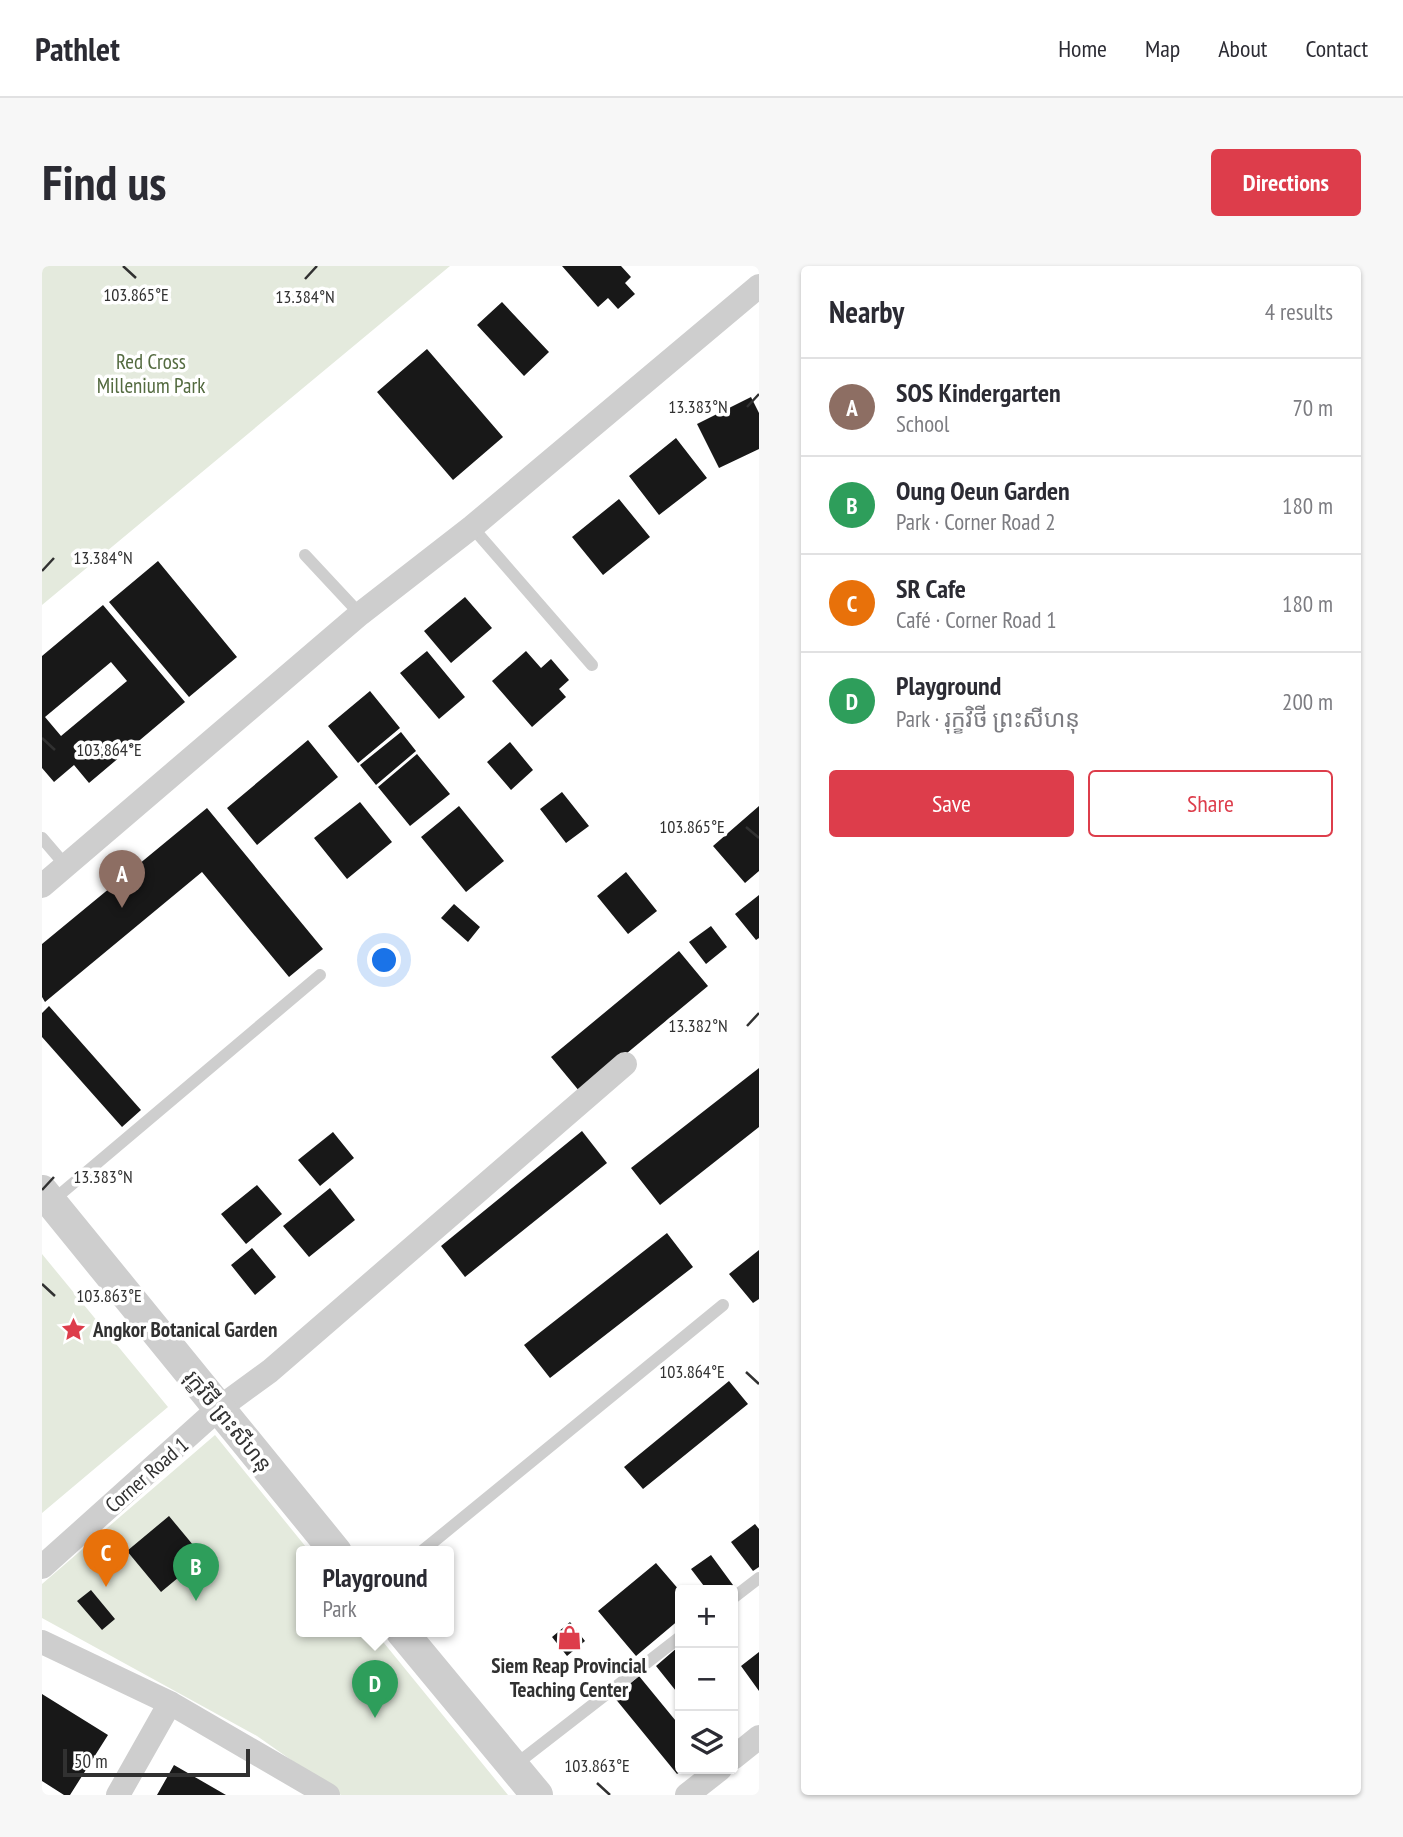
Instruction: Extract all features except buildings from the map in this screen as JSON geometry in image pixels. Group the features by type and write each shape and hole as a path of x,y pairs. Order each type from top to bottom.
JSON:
{"street":[{"path":"42,886 360,614 472,527 759,286"},
{"name":"Corner Road 1","path":"42,1567 218,1409 270,1371 625,1064"},
{"name":"រុក្ខវិថី ព្រះសីហនុ","path":"46,1196 331,1546"},
{"path":"406,1637 537,1795"},
{"path":"42,1642 170,1703 328,1795"},
{"path":"118,1795 170,1703"},
{"path":"738,1754 759,1737"},
{"path":"688,1795 714,1774"}],"lane":[{"path":"472,527 592,665"},
{"path":"305,555 360,614"},
{"path":"42,838 66,866"},
{"path":"46,1196 320,975"},
{"path":"429,1546 723,1305"},
{"path":"738,1594 759,1578"},
{"path":"513,1766 675,1641"}],"green space":[{"name":"Red Cross Millenium Park","path":"42,266 450,266 42,605"},
{"name":"Angkor Botanical Garden","path":"42,1254 168,1407 42,1513"},
{"path":"215,1435 305,1546 296,1546 296,1637 379,1637 508,1795 341,1795 257,1736 42,1618 42,1584"}],"place":[{"name":"SOS Kindergarten","path":"122,908"},
{"name":"Angkor Botanical Garden","path":"73,1330"},
{"name":"SR Cafe","path":"106,1587"},
{"name":"Oung Oeun Garden","path":"196,1601"},
{"name":"Siem Reap Provincial Teaching Center","path":"569,1637"},
{"name":"Playground","path":"375,1718"}]}
